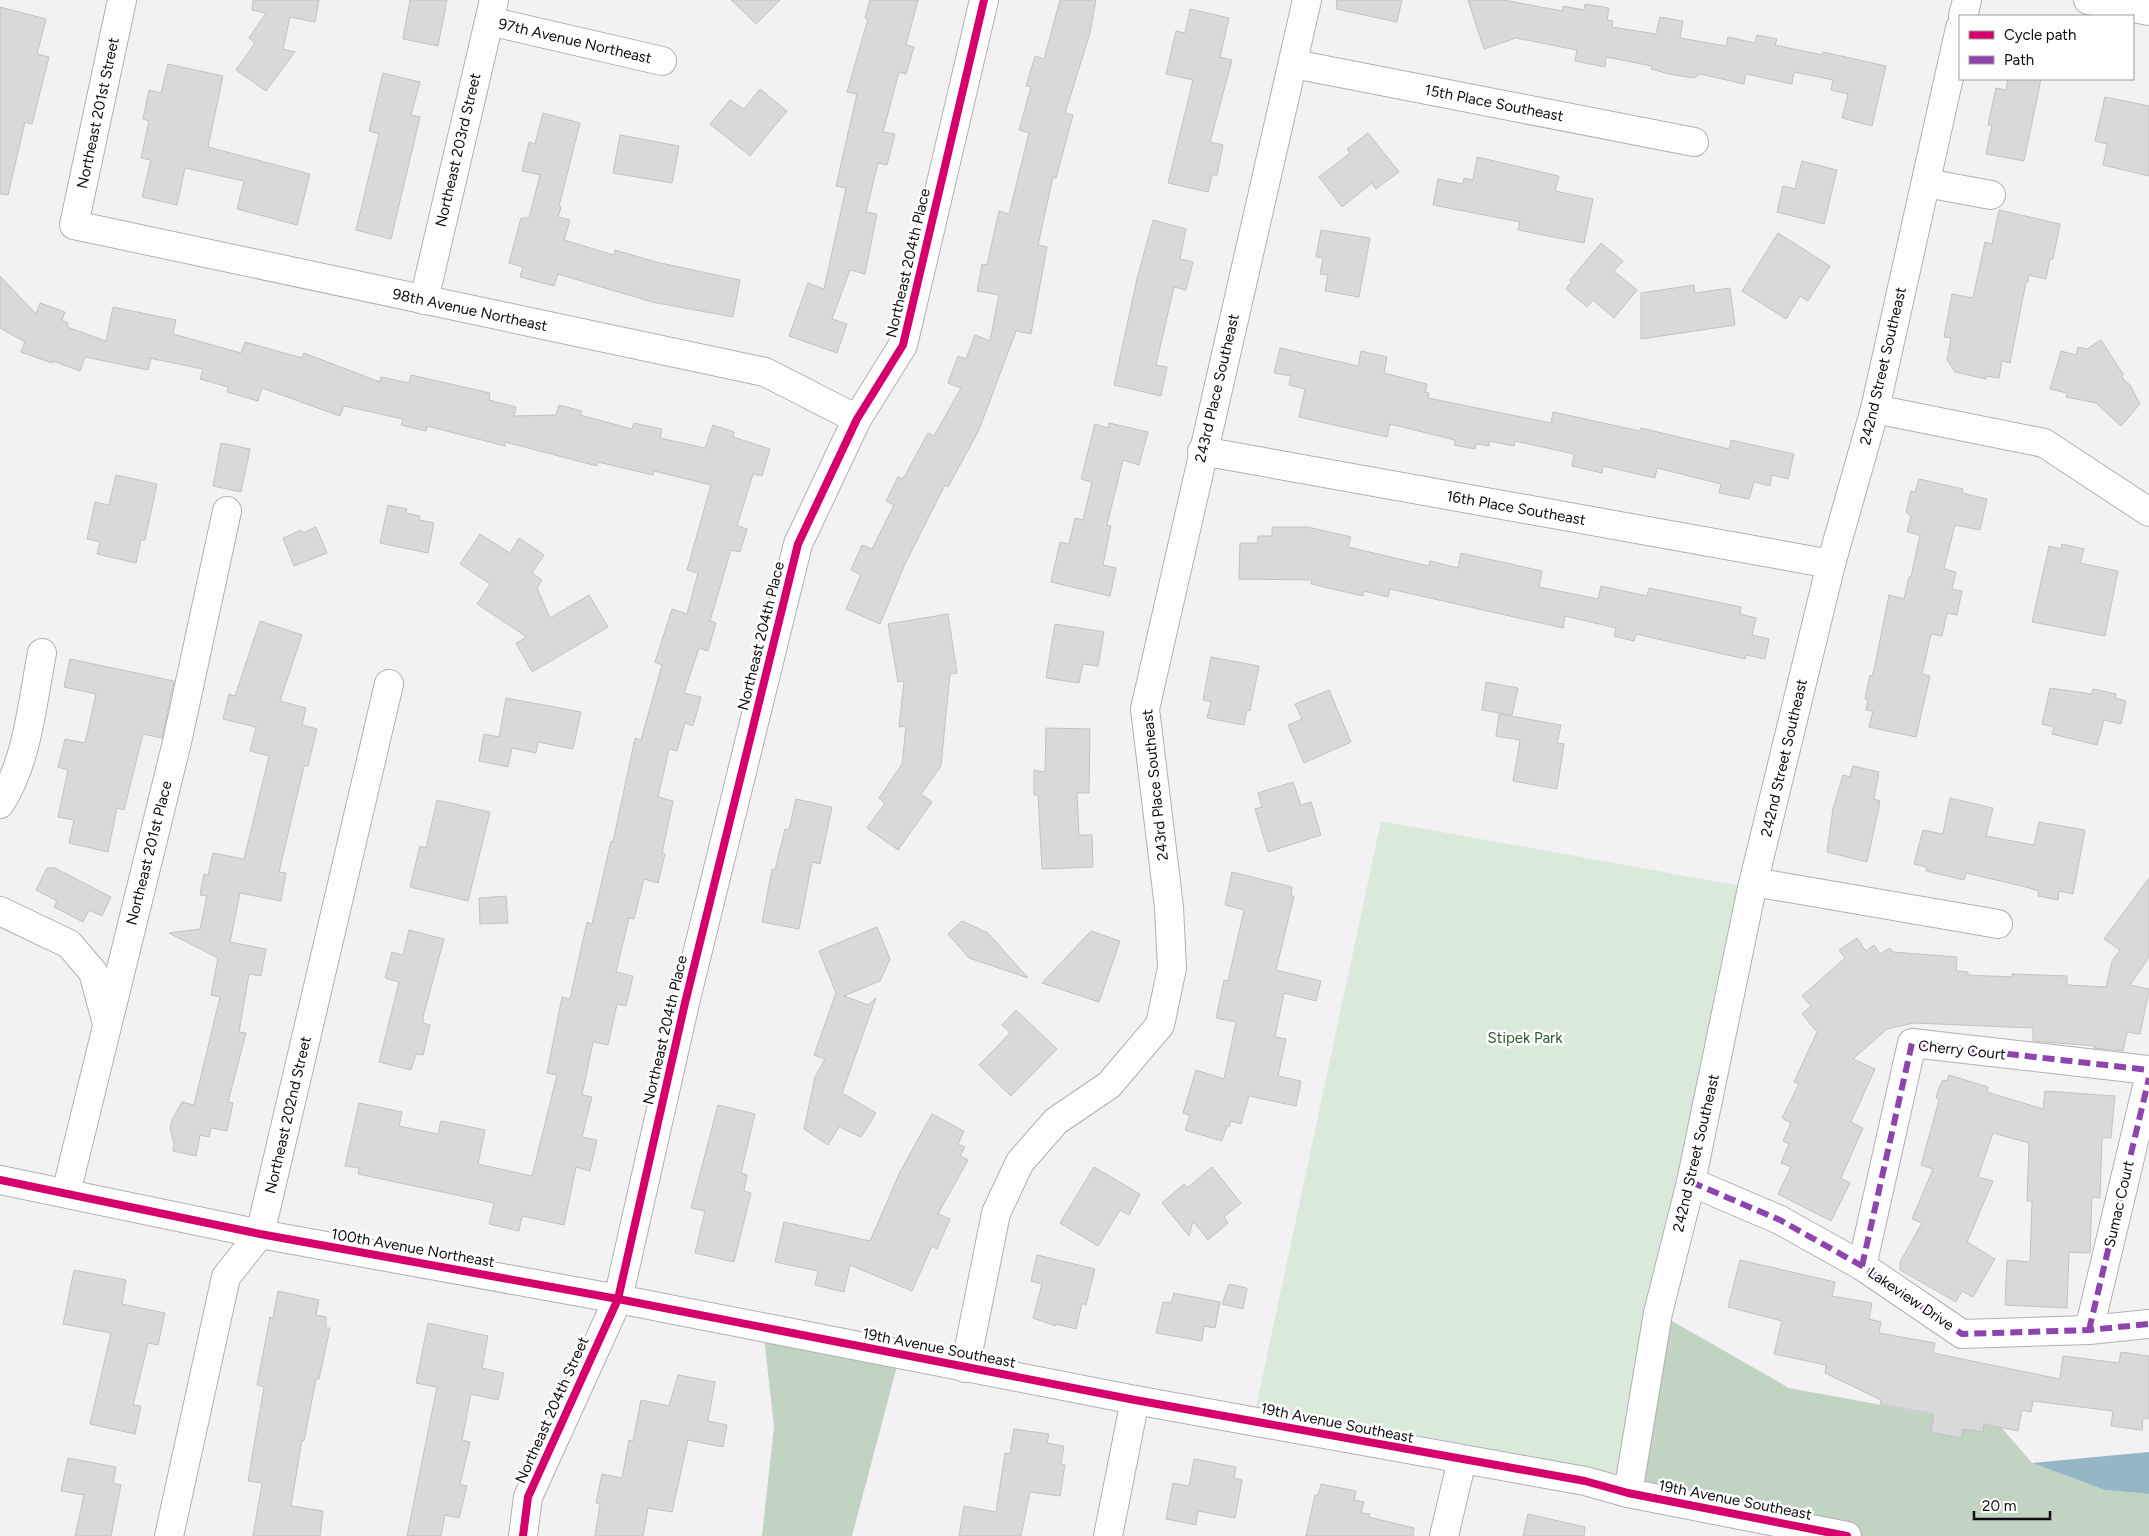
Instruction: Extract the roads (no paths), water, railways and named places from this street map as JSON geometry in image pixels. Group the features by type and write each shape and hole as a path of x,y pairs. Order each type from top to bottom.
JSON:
{"street":[{"name":"Northeast 201st Street","path":"74,225 122,0"},
{"name":"Northeast 204th Place","path":"618,1299 685,1003 798,544 857,419 903,345 984,0"},
{"name":"243rd Place Southeast","path":"965,1368 996,1214 1020,1162 1056,1121 1109,1085 1160,1025 1172,968 1169,908 1145,709 1202,451 1294,64 1307,0"},
{"path":"1963,15 1966,0"},
{"path":"2088,0 2149,11"},
{"name":"97th Avenue Northeast","path":"491,10 662,60"},
{"name":"Northeast 203rd Street","path":"424,300 491,10"},
{"name":"242nd Street Southeast","path":"1628,1493 1658,1313 1691,1182 1754,882 1831,564 1875,409 1959,33"},
{"name":"15th Place Southeast","path":"1294,64 1694,142"},
{"path":"1926,183 1991,195"},
{"name":"98th Avenue Northeast","path":"74,225 765,372 857,419"},
{"path":"1875,409 2044,443 2149,512"},
{"name":"16th Place Southeast","path":"1202,451 1831,564"},
{"name":"Northeast 201st Place","path":"66,1193 177,742 227,512"},
{"path":"0,804 12,786 23,752 42,653"},
{"name":"Northeast 202nd Street","path":"169,1536 226,1277 260,1234 389,684"},
{"path":"1754,882 1998,924"},
{"path":"0,911 69,944 93,972 107,1022"},
{"name":"Cherry Court","path":"1862,1266 1912,1043 2149,1070"},
{"name":"Sumac Court","path":"2089,1330 2149,1078"},
{"name":"100th Avenue Northeast","path":"0,1180 260,1234 618,1299 822,1339"},
{"name":"Lakeview Drive","path":"1691,1182 1780,1220 1862,1266 1962,1334 2089,1330 2149,1324"},
{"name":"Northeast 204th Street","path":"523,1536 528,1497 618,1299"},
{"name":"19th Avenue Southeast","path":"822,1339 1134,1400 1585,1481 1628,1493 1847,1536"},
{"path":"1108,1536 1134,1400"},
{"path":"1444,1536 1462,1460"}],"water":[{"path":"2149,1452 2149,1494 2105,1490 2032,1463"}],"park label":[{"name":"Stipek Park","path":"1525,1038"}]}
